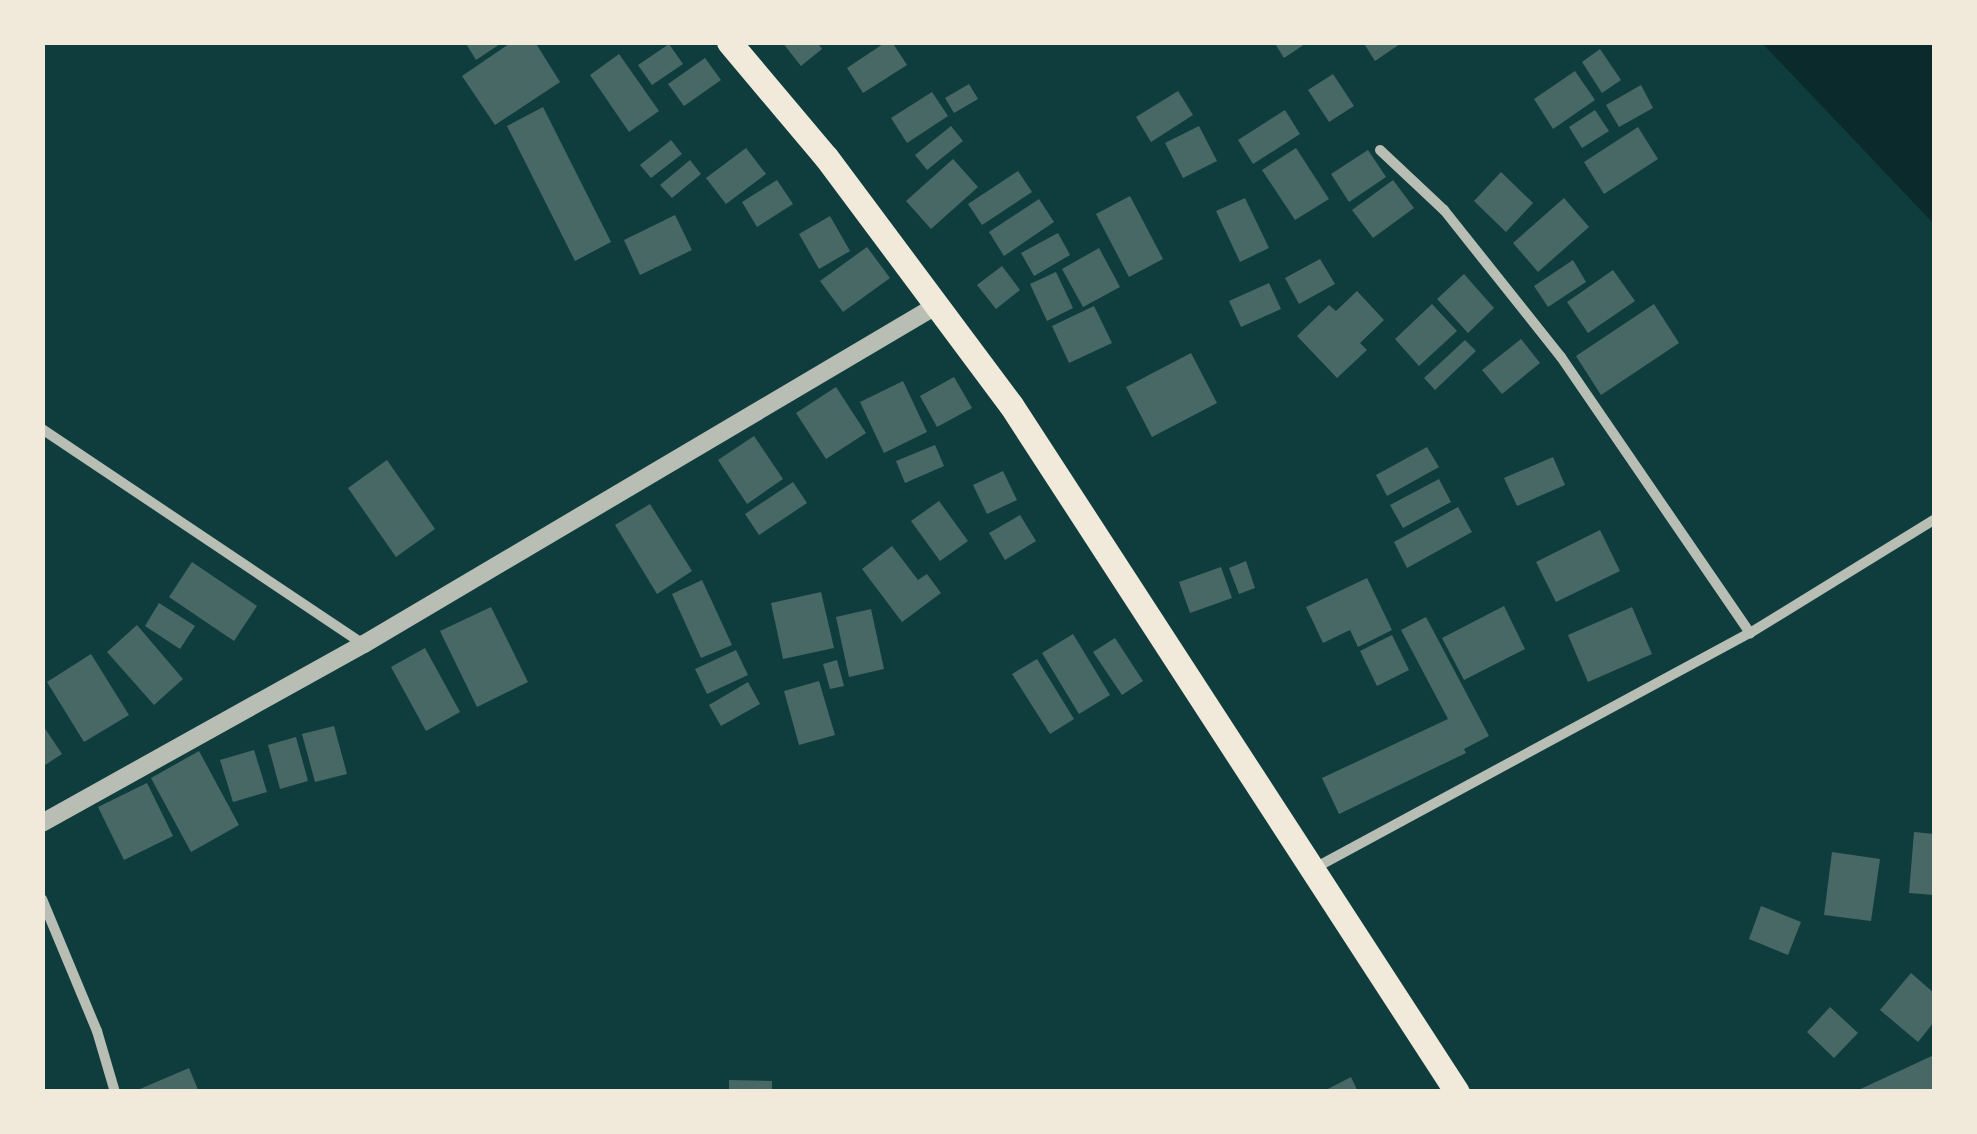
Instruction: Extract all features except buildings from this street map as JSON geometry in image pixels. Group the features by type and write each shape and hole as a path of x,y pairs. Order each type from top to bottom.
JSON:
{"highway":[{"path":"729,42 826,157 939,304 1100,536 1457,1092"}],"street":[{"path":"1380,150 1444,210 1561,357 1750,633"},
{"path":"42,823 364,644 939,304"},
{"path":"42,429 364,644"},
{"path":"1312,870 1750,633 1934,520"},
{"path":"42,899 97,1031 115,1092"}],"water":[{"path":"1762,43 1934,43 1934,224"}]}
